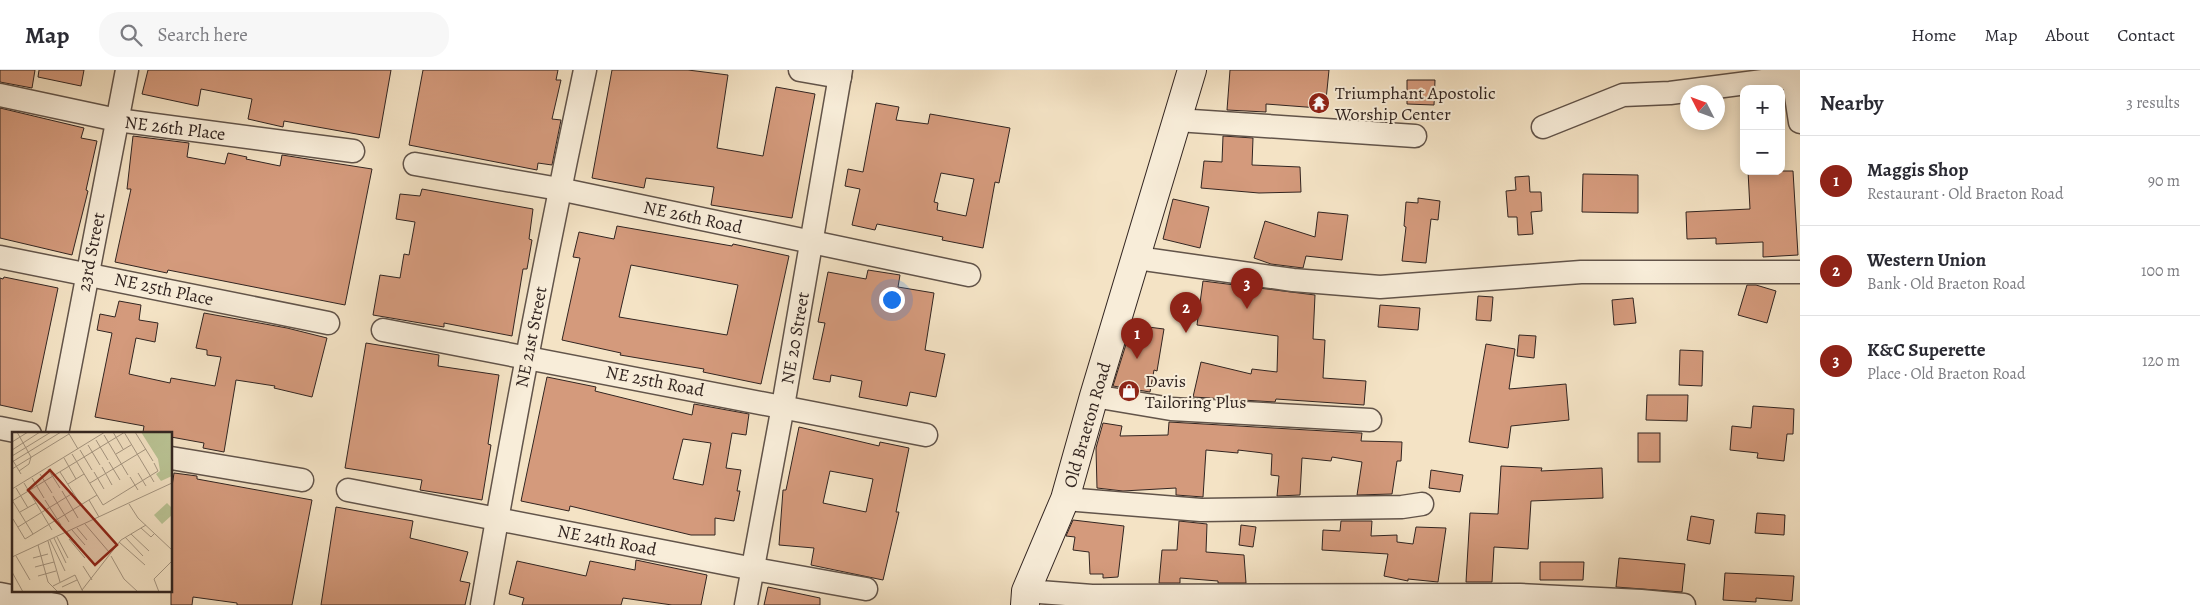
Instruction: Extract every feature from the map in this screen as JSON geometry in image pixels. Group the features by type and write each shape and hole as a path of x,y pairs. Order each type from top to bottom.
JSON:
{"street":[{"name":"23rd Street","path":"57,432 127,70"},
{"name":"NE 21st Street","path":"482,605 559,189 585,70"},
{"path":"800,70 840,73"},
{"name":"Old Braeton Road","path":"1026,598 1065,499 1192,70"},
{"name":"NE 20 Street","path":"746,605 754,570 812,242 840,73"},
{"path":"1543,127 1623,96 1670,92 1792,73 1800,122"},
{"name":"NE 26th Place","path":"0,95 117,120 353,151"},
{"path":"1177,120 1415,136"},
{"name":"NE 26th Road","path":"416,164 559,189 969,275"},
{"name":"NE 25th Place","path":"0,257 328,323"},
{"path":"1137,258 1293,280 1380,287 1581,272 1800,272"},
{"name":"NE 25th Road","path":"383,330 926,435"},
{"path":"1094,396 1171,409 1370,420"},
{"path":"0,428 20,432"},
{"path":"172,458 302,480"},
{"name":"NE 24th Road","path":"348,490 754,570 866,589"},
{"path":"1065,499 1201,510 1402,507 1422,504"},
{"path":"0,594 56,605"},
{"path":"1026,598 1092,596 1529,595 1632,600 1684,605"}],"building":[{"path":"0,70 35,70 32,88 0,82"},
{"path":"39,70 84,70 81,86 38,77"},
{"path":"148,70 391,70 379,138 284,121 283,127 248,119 252,99 201,89 198,106 142,94"},
{"path":"423,70 558,70 556,80 561,80 552,119 561,120 552,165 538,163 537,170 409,145"},
{"path":"612,70 688,70 728,75 717,148 763,156 776,87 815,94 792,218 711,205 714,187 646,178 644,188 592,178"},
{"path":"1230,70 1329,70 1326,100 1320,99 1319,108 1266,104 1266,112 1227,110"},
{"path":"1407,80 1435,80 1434,105 1407,104"},
{"path":"876,103 899,107 896,120 928,124 930,114 1010,128 999,183 995,182 983,248 942,240 943,237 877,224 875,230 852,225 860,189 845,186 848,169 863,172","holes":["941,173 974,179 966,216 937,210 938,203 934,202"]},
{"path":"0,108 84,128 81,138 97,141 86,190 88,191 72,255 0,238"},
{"path":"133,136 189,143 187,157 225,164 228,153 280,166 282,155 372,169 345,305 168,270 167,273 115,262 131,189 127,189"},
{"path":"1223,136 1253,138 1252,165 1300,167 1301,192 1259,193 1201,188 1204,161 1222,162"},
{"path":"1785,171 1793,171 1798,255 1763,257 1763,242 1716,244 1716,238 1687,239 1686,212 1750,209 1748,175 1785,175"},
{"path":"1583,174 1638,175 1638,213 1582,212"},
{"path":"1529,176 1530,192 1541,192 1542,211 1531,212 1533,234 1518,235 1517,217 1508,217 1506,191 1516,190 1515,177"},
{"path":"422,189 533,209 529,239 532,240 527,269 523,269 512,336 444,323 444,327 373,315 380,275 400,278 404,254 409,255 415,222 396,219 400,194 420,196"},
{"path":"1418,198 1440,201 1438,220 1431,219 1426,263 1402,261 1406,227 1404,226 1406,202 1418,203"},
{"path":"1173,199 1209,207 1200,248 1163,239"},
{"path":"1318,212 1348,215 1342,260 1306,256 1303,268 1271,264 1254,258 1265,221 1315,237"},
{"path":"617,226 732,246 733,244 789,256 761,384 703,372 704,369 620,355 621,353 562,340 580,258 573,257 579,232 614,239","holes":["631,265 738,285 727,335 619,317"]},
{"path":"868,270 900,275 898,287 934,293 925,350 945,354 936,397 910,392 907,406 859,397 862,381 831,375 830,382 813,379 825,323 818,322 828,272 866,279"},
{"path":"4,277 58,288 32,412 0,405 0,278 3,279"},
{"path":"1203,281 1315,295 1313,339 1325,340 1323,378 1366,381 1364,405 1276,399 1275,402 1193,397 1201,362 1251,374 1252,369 1277,372 1278,336 1197,325"},
{"path":"1747,285 1756,285 1776,291 1767,323 1738,315"},
{"path":"1478,296 1493,297 1491,321 1476,320"},
{"path":"1633,298 1636,323 1614,325 1612,300"},
{"path":"119,301 141,305 139,320 158,323 155,342 136,338 129,374 170,383 171,378 215,386 221,357 207,355 207,350 196,348 204,313 287,328 327,338 312,397 274,388 275,386 236,380 224,452 203,448 204,443 172,437 172,432 143,432 144,426 95,417 112,333 97,330 100,314 115,317"},
{"path":"1380,305 1420,308 1418,330 1378,327"},
{"path":"1132,325 1164,329 1157,371 1154,370 1150,392 1113,386"},
{"path":"1519,335 1536,336 1534,358 1517,356"},
{"path":"366,343 439,355 438,366 499,375 488,444 491,445 482,500 420,490 422,480 345,468"},
{"path":"1486,344 1515,349 1509,389 1566,384 1569,420 1511,426 1508,448 1469,442"},
{"path":"1680,350 1703,351 1702,386 1679,385"},
{"path":"547,377 596,387 595,391 692,415 694,404 749,414 746,435 732,433 726,468 741,470 737,491 740,491 734,521 715,518 715,535 691,535 570,506 569,511 521,501","holes":["683,439 711,443 703,485 673,479"]},
{"path":"1647,395 1688,395 1687,421 1646,420"},
{"path":"1753,406 1794,409 1793,434 1787,434 1784,461 1757,458 1758,453 1730,450 1732,426 1751,428"},
{"path":"1169,422 1362,433 1361,441 1402,442 1401,461 1397,461 1392,494 1357,495 1362,462 1332,457 1331,461 1302,458 1300,495 1277,496 1279,476 1271,475 1272,454 1238,450 1238,453 1206,450 1203,497 1176,495 1176,488 1123,491 1097,488 1096,448 1103,423 1122,426 1120,436 1168,435"},
{"path":"799,427 879,446 880,442 909,448 896,512 899,512 883,580 811,565 814,548 779,545 783,490 786,490","holes":["830,471 873,479 866,512 823,503"]},
{"path":"1638,433 1660,433 1660,462 1638,462"},
{"path":"1501,466 1542,468 1541,471 1602,468 1603,498 1531,501 1528,549 1494,547 1492,582 1466,582 1470,513 1498,514"},
{"path":"1431,470 1463,475 1460,492 1429,488"},
{"path":"174,473 312,500 292,605 237,605 237,603 193,597 192,605 171,605 172,486"},
{"path":"336,507 413,521 410,538 468,552 460,581 470,583 465,605 321,605"},
{"path":"1757,513 1785,515 1784,535 1755,533"},
{"path":"1691,516 1714,520 1710,544 1687,540"},
{"path":"1073,520 1124,526 1118,577 1103,578 1103,574 1090,574 1089,552 1073,550 1075,537 1066,536"},
{"path":"1179,521 1207,524 1206,552 1244,555 1246,583 1218,583 1218,581 1180,578 1180,583 1159,583 1162,550 1177,550"},
{"path":"1341,521 1372,521 1371,536 1397,535 1397,542 1413,544 1416,527 1446,528 1438,582 1408,579 1408,581 1384,576 1388,554 1322,550 1323,530 1340,531"},
{"path":"1241,525 1256,527 1253,547 1239,545"},
{"path":"1619,558 1685,564 1682,592 1616,587"},
{"path":"636,560 707,575 701,605 672,605 623,598 621,605 522,605 524,598 509,594 517,561 586,576 590,561 635,570"},
{"path":"1540,562 1584,562 1583,580 1540,580"},
{"path":"1725,573 1794,576 1792,601 1756,598 1756,602 1723,600"},
{"path":"768,587 820,598 820,605 764,605"}],"place":[{"name":"Triumphant Apostolic Worship Center","path":"1319,103"},
{"name":"K&C Superette","path":"1247,309"},
{"name":"Western Union","path":"1186,333"},
{"name":"Maggis Shop","path":"1137,359"},
{"name":"Davis Tailoring Plus","path":"1129,391"}]}
